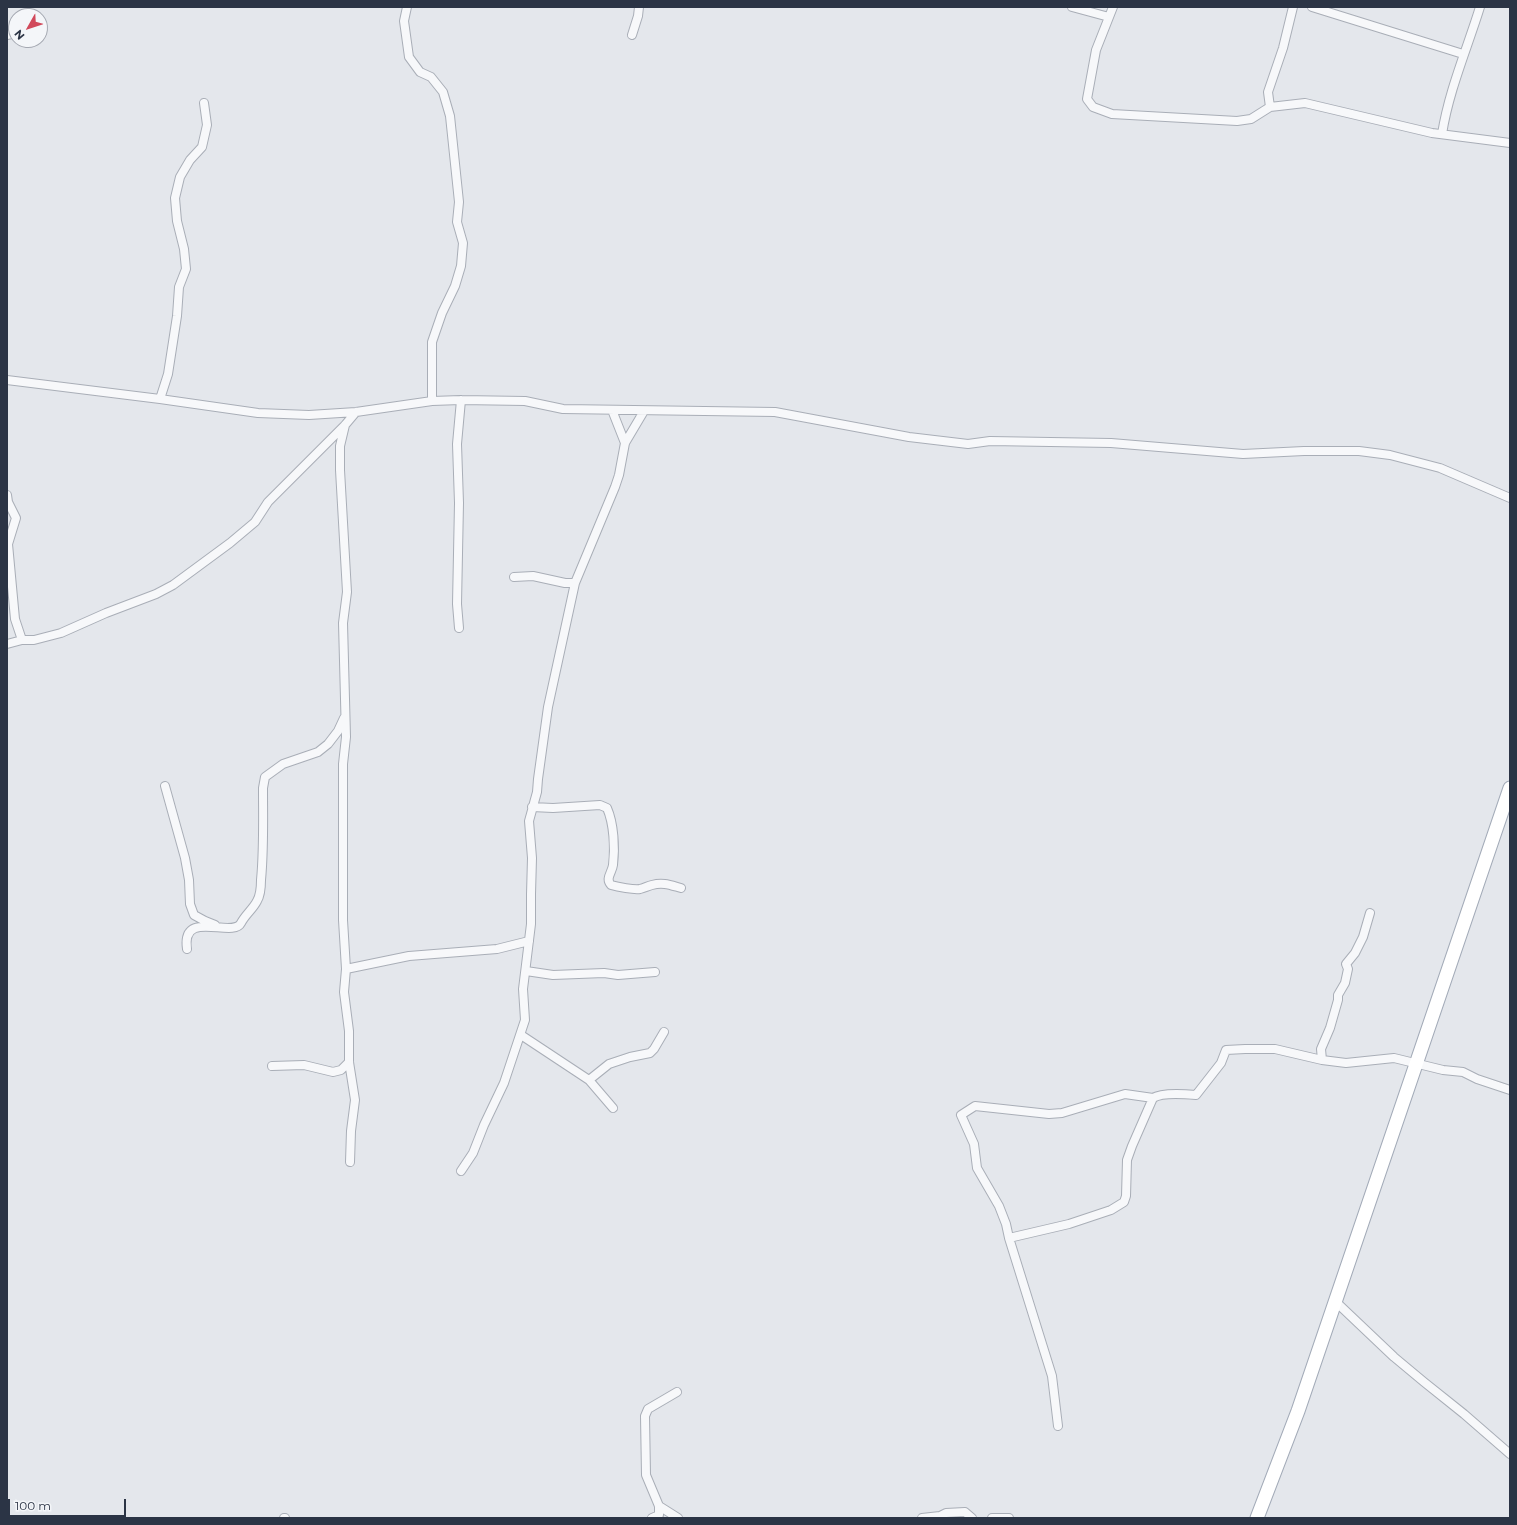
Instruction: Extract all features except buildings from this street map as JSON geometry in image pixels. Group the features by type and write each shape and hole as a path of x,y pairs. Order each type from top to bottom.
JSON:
{"main road":[{"path":"1257,1518 1298,1411 1510,788"}],"street":[{"path":"407,7 404,21 409,57 420,72 431,77 443,92 450,116 459,202 457,222 463,243 461,266 455,286 442,313 432,342 432,401"},
{"path":"632,34 640,7"},
{"path":"1072,7 1109,18"},
{"path":"1113,7 1096,50 1087,99 1093,107 1112,114 1237,121 1252,119 1270,107 1305,103 1442,134 1510,143"},
{"path":"1270,107 1268,92 1283,48 1293,7"},
{"path":"1312,7 1464,54"},
{"path":"1442,134 1444,119 1480,7"},
{"path":"160,399 168,374 177,316 179,288 186,269 184,249 177,221 175,198 180,177 190,160 202,147 207,125 204,103"},
{"path":"7,380 160,399 258,414 309,416 356,412 432,401 525,401 563,409 775,412 909,437 968,444 990,441 1111,442 1244,454 1304,451 1359,451 1390,455 1440,468 1510,498"},
{"path":"459,628 457,604 459,503 457,444 461,400"},
{"path":"612,410 625,443"},
{"path":"461,1170 473,1154 484,1125 504,1083 525,1020 523,989 529,941 532,858 528,821 537,792 548,707 574,583 615,487 619,475 625,443 644,411"},
{"path":"7,644 22,640 34,640 61,632 156,594 173,585 230,543 254,522 268,502 345,425 356,412"},
{"path":"345,425 340,446 347,592 343,623 345,681 344,717 346,737 343,764 343,920 346,969 344,992 355,1100 351,1131 350,1162"},
{"path":"7,495 8,502 16,518 8,544 15,619 22,640"},
{"path":"514,577 533,576 565,583 574,583"},
{"path":"187,950 186,940 189,931 210,926 235,928 240,925 243,917 258,901 262,873 262,788 265,777 283,764 318,752 328,744 338,731 344,717"},
{"path":"165,786 185,858 189,880 190,904 194,915 204,922 221,927"},
{"path":"532,807 553,808 600,806 608,808 611,816 613,838 613,867 608,878 608,882 611,885 632,889 640,889 652,884 665,883 681,888"},
{"path":"1322,1060 1321,1049 1330,1028 1338,995 1345,983 1348,969 1346,964 1355,953 1363,937 1370,912"},
{"path":"346,969 409,956 497,949 529,941"},
{"path":"526,971 553,975 604,973 618,975 656,972"},
{"path":"589,1080 609,1064 630,1057 650,1054 664,1032"},
{"path":"520,1035 589,1080 613,1108"},
{"path":"1058,1426 1052,1376 1006,1224 999,1206 977,1168 974,1144 961,1115 975,1106 1049,1114 1062,1113 1125,1094 1153,1098 1156,1096 1166,1095 1196,1095 1221,1063 1226,1050 1245,1049 1275,1049 1322,1060 1346,1063 1394,1058 1443,1070 1463,1072 1477,1079 1510,1090"},
{"path":"272,1066 304,1065 334,1072 341,1070 350,1062"},
{"path":"1009,1238 1069,1224 1111,1210 1124,1202 1126,1196 1128,1160 1132,1146 1153,1098"},
{"path":"1336,1301 1394,1357 1510,1454"},
{"path":"652,1518 659,1515 659,1506 646,1475 645,1416 648,1409 677,1392"},
{"path":"659,1506 678,1518"},
{"path":"922,1518 940,1516 946,1513 965,1512 972,1518"},
{"path":"992,1518 1009,1518"}]}
